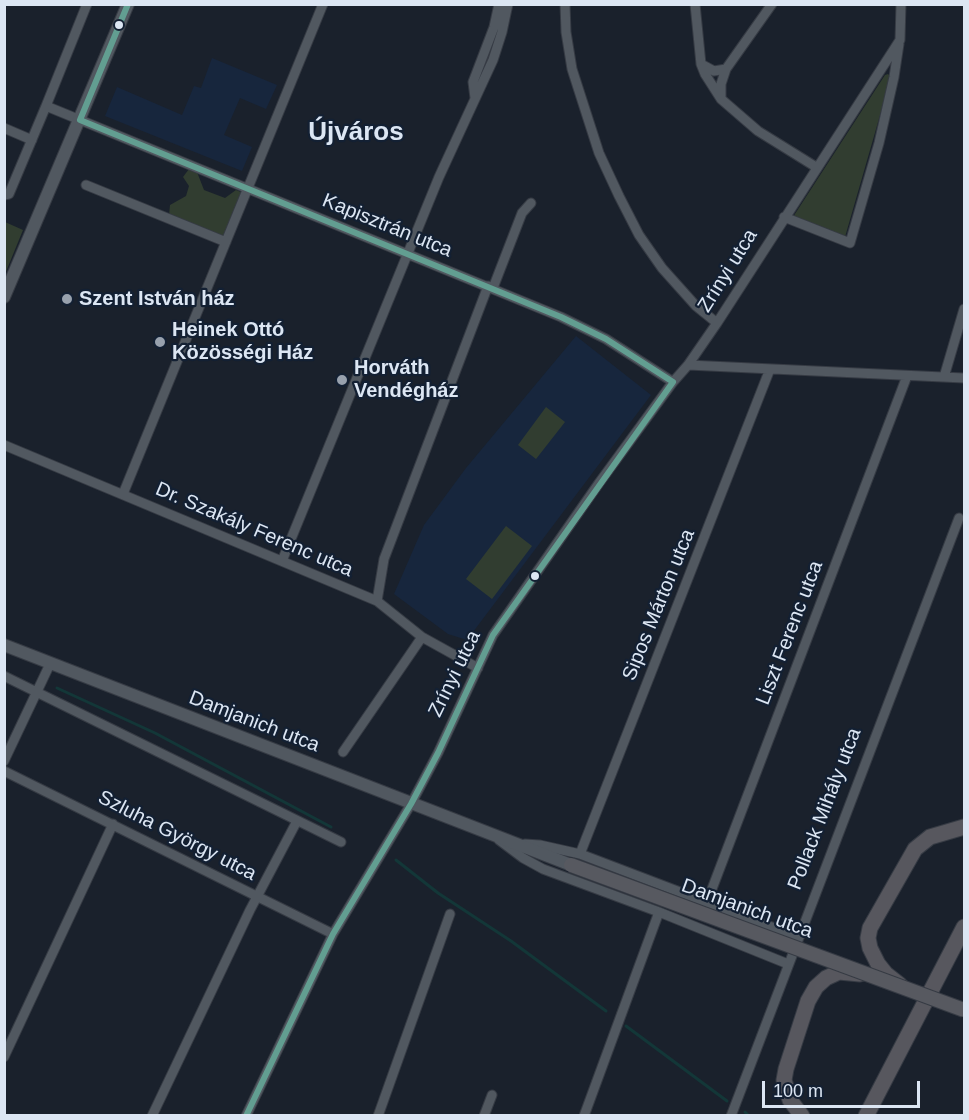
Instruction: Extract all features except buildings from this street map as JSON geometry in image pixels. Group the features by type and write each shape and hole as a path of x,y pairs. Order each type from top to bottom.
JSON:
{"main road":[{"path":"900,985 886,974 870,948 868,938 870,928 915,849 930,837 964,828"},
{"path":"948,833 964,836"},
{"name":"Damjanich utca","path":"576,859 964,1010"},
{"path":"866,1116 964,927"},
{"path":"802,1116 795,1110 784,1080 787,1064 811,995 816,987 826,978 839,972 848,972 900,985"},
{"path":"855,1116 877,1094"}],"street":[{"path":"4,204 87,4"},
{"path":"4,297 128,4"},
{"path":"123,494 323,4"},
{"path":"475,98 473,82 494,27 499,4"},
{"path":"282,561 407,253 493,60 508,4"},
{"path":"566,4 566,32 572,69 599,153 619,196 639,235 662,268 696,306 717,323"},
{"path":"694,4 701,64 721,99 758,130 816,167"},
{"path":"721,99 721,84 726,69 772,4"},
{"name":"Zrínyi utca","path":"784,217 850,243 879,143 894,77 900,40 902,4"},
{"name":"Zrínyi utca","path":"246,1116 333,934 411,804 494,635 599,483 717,323 900,40"},
{"path":"701,64 714,71 726,69"},
{"name":"Kapisztrán utca","path":"46,106 561,316 606,339 673,382"},
{"path":"4,128 32,140"},
{"path":"86,185 226,242"},
{"path":"377,601 384,559 491,287 522,213 531,203"},
{"path":"944,377 964,309"},
{"path":"688,365 964,378"},
{"name":"Sipos Márton utca","path":"576,859 770,369"},
{"name":"Liszt Ferenc utca","path":"707,902 907,376"},
{"name":"Dr. Szakály Ferenc utca","path":"4,445 377,601 422,637 478,668"},
{"name":"Pollack Mihály utca","path":"731,1116 959,518"},
{"path":"343,752 422,637"},
{"name":"Damjanich utca","path":"4,645 517,844 576,859 707,902 798,937"},
{"path":"4,761 50,664"},
{"path":"4,676 341,842"},
{"name":"Szluha György utca","path":"4,771 333,934"},
{"path":"152,1116 257,897 297,821"},
{"path":"4,1057 113,824"},
{"name":"Damjanich utca","path":"490,834 523,858 543,868 788,964"},
{"path":"584,1116 659,912"},
{"path":"378,1116 450,914"},
{"path":"484,1116 492,1095"}],"shaded area":[{"path":"212,58 277,85 266,109 240,98 224,135 252,147 242,171 105,116 117,87 182,115 194,86 201,88"},
{"path":"576,336 651,395 467,640 448,634 394,594 424,525 466,468"}],"green space":[{"path":"888,74 891,77 845,237 793,217 885,75"},
{"path":"189,169 197,172 204,190 225,198 236,190 243,193 224,239 169,215 170,205 186,196 189,186 183,177"},
{"path":"5,222 23,230 5,274"},
{"path":"546,407 565,422 536,459 518,445"},
{"path":"506,526 532,546 492,599 466,579"}],"waterway":[{"path":"57,688 155,733 331,827"},
{"path":"396,860 438,893 511,941 606,1011"},
{"path":"626,1026 727,1101"},
{"path":"745,1112 749,1116"}],"transit line":[{"path":"80,120 128,4"},
{"path":"80,120 561,317 606,339 673,382"},
{"path":"246,1116 333,934 411,804 438,753 493,635 673,382"}],"place":[{"name":"Szent István ház","path":"67,299"},
{"name":"Heinek Ottó Közösségi Ház","path":"160,342"},
{"name":"Horváth Vendégház","path":"342,380"}],"district":[{"name":"Újváros","path":"356,133"}]}
